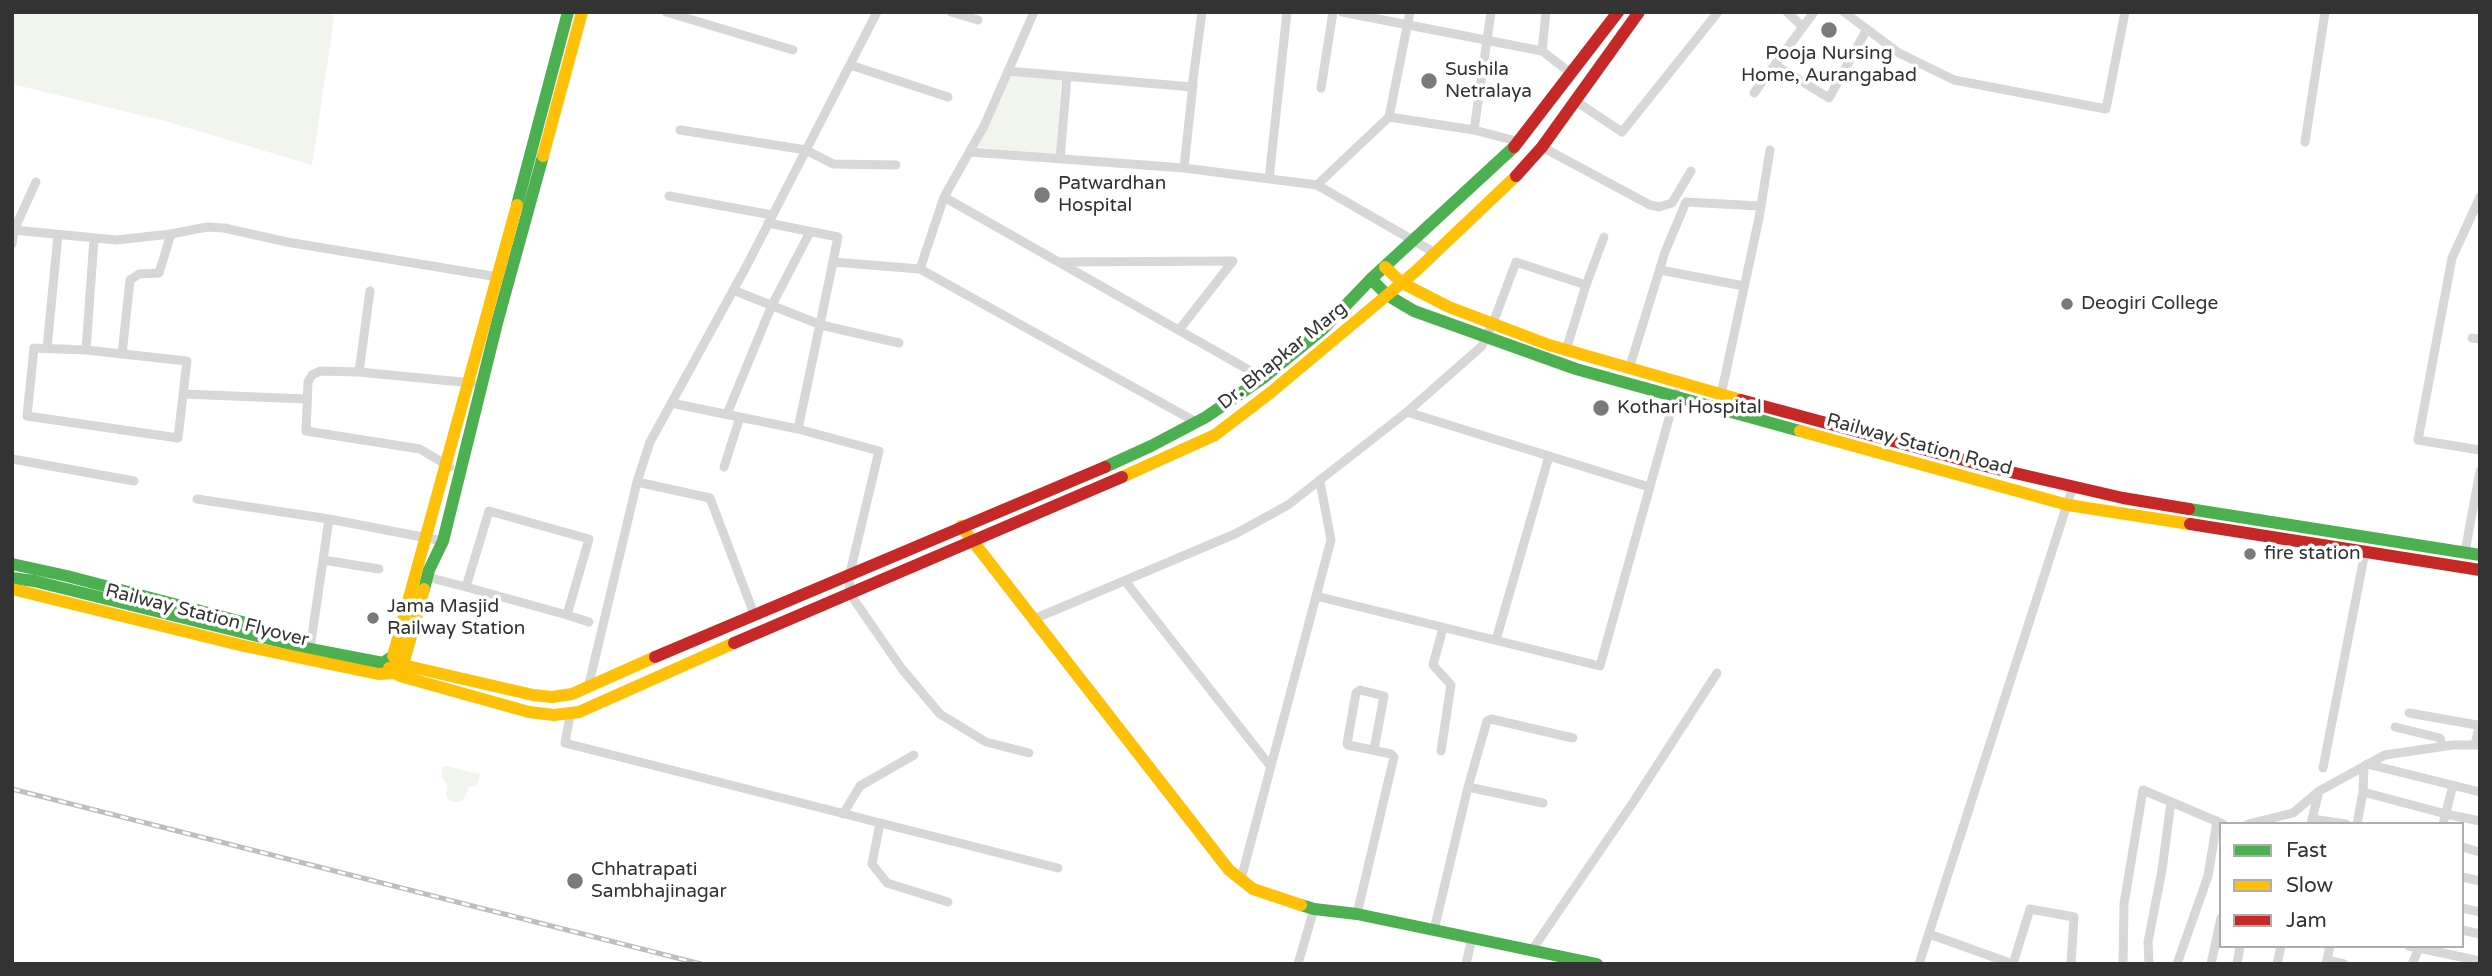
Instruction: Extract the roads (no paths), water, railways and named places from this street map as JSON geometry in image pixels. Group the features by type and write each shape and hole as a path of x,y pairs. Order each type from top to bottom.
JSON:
{"main road":[{"name":"Dr. Bhapkar Marg","path":"394,665 533,695 562,696 587,688 754,614 849,577 961,526 1029,500 1152,446 1196,422 1263,378 1323,328 1371,279 1520,142 1618,12"},
{"name":"Dr. Bhapkar Marg","path":"570,715 974,542 1215,435 1402,283 1519,173 1542,147 1640,12"},
{"path":"394,665 443,541 459,474 475,384 498,277 533,171 581,16 567,15 533,171 475,384 447,463 394,665"},
{"name":"Railway Station Road","path":"1385,267 1402,283 1449,307 1566,350 1993,468 2123,498 2480,555"},
{"name":"Railway Station Road","path":"1371,279 1387,295 1414,311 1576,369 2068,505 2480,570"},
{"path":"961,526 1229,870 1253,889 1314,909 1357,914 1597,964"},
{"path":"12,564 54,572 250,624 271,640"},
{"name":"Railway Station Flyover","path":"12,578 34,581 378,674 394,665"},
{"name":"Railway Station Flyover","path":"12,589 244,639 271,640 394,665"},
{"path":"394,665 529,712 570,715"}],"street":[{"path":"666,12 793,50"},
{"path":"587,688 637,482 650,442 733,290 877,12"},
{"path":"951,12 978,20"},
{"path":"920,269 944,197 969,152 1034,12"},
{"path":"1184,168 1202,12"},
{"path":"1269,179 1287,12"},
{"path":"1321,88 1333,12"},
{"path":"1342,12 1542,51 1573,74"},
{"path":"1317,185 1389,117 1410,12"},
{"path":"1474,130 1491,12"},
{"path":"1542,51 1546,12"},
{"path":"1574,100 1622,132 1718,12"},
{"path":"1787,12 1803,27"},
{"path":"1754,93 1814,12"},
{"path":"1844,12 1899,53 1954,80 2106,109 2125,12"},
{"path":"2305,142 2325,12"},
{"path":"1775,65 1829,97 1867,29"},
{"path":"850,65 948,97"},
{"path":"1008,71 1192,88 1194,76"},
{"path":"1060,159 1067,76"},
{"path":"1389,117 1474,130 1520,142"},
{"path":"680,130 806,150 833,164 896,165"},
{"path":"1542,147 1650,205 1659,207 1672,203 1691,171"},
{"path":"1718,409 1719,393 1744,286 1770,150"},
{"path":"969,152 1184,168 1317,185 1435,253"},
{"path":"12,244 14,230 36,182"},
{"path":"669,196 838,237 798,429"},
{"path":"944,197 1263,378"},
{"path":"2480,197 2452,258 2418,440 2480,450"},
{"path":"1629,369 1660,270 1686,202 1760,206"},
{"path":"14,230 116,240 207,227 224,228 287,242 498,277"},
{"path":"727,414 772,305 810,232"},
{"path":"122,354 130,280 139,274 159,273 171,234"},
{"path":"47,348 58,235"},
{"path":"1566,350 1604,237"},
{"path":"86,350 94,239"},
{"path":"1059,262 1233,261 1179,330"},
{"path":"832,270 833,262 920,269 1196,422"},
{"path":"1034,620 1235,534 1288,505 1320,482 1482,346 1488,338 1516,262 1587,285"},
{"path":"1660,270 1744,286"},
{"path":"733,290 821,325 899,344"},
{"path":"359,372 370,291"},
{"path":"34,348 122,354 187,361 178,438 27,416 34,348"},
{"path":"459,474 447,463 420,449 306,431 308,382 312,375 320,371 359,372 475,384"},
{"path":"1316,596 1600,666 1678,383"},
{"path":"183,394 306,399"},
{"path":"671,403 798,429 878,452 849,577 850,594 902,668 940,714 986,742 1028,753"},
{"path":"1406,412 1649,487"},
{"path":"724,467 740,417"},
{"path":"1496,640 1549,456"},
{"path":"12,459 134,481"},
{"path":"2465,552 2480,471"},
{"path":"637,482 710,498 754,614"},
{"path":"1241,879 1331,540 1320,482"},
{"path":"1919,964 2073,486"},
{"path":"197,499 329,519 443,541"},
{"path":"466,587 489,511 589,539 567,615"},
{"path":"310,649 329,519"},
{"path":"2323,768 2365,552"},
{"path":"323,560 379,569"},
{"path":"427,577 589,622"},
{"path":"1125,581 1271,767"},
{"path":"1441,751 1451,685 1433,665 1443,628"},
{"path":"1532,950 1717,673"},
{"path":"1357,914 1394,757 1347,744 1356,692 1360,690 1384,696 1374,750"},
{"path":"2264,822 2293,813 2319,791 2385,755 2442,746 2477,745 2477,725 2409,713"},
{"path":"570,715 565,743 1058,868"},
{"path":"1434,930 1468,787 1487,721 1491,719 1573,738"},
{"path":"2395,727 2440,738 2442,746"},
{"path":"843,814 860,786 914,755"},
{"path":"2366,765 2480,792"},
{"path":"2357,822 2366,765"},
{"path":"2445,819 2453,785"},
{"path":"1468,787 1543,803"},
{"path":"2123,964 2124,904 2143,790 2219,823"},
{"path":"2312,821 2319,791"},
{"path":"2363,792 2445,819 2480,821"},
{"path":"2149,964 2148,942 2162,870 2171,802"},
{"path":"880,823 872,864 887,883 948,902"},
{"path":"2177,964 2208,876 2219,827"},
{"path":"1298,964 1314,909"},
{"path":"1929,934 2013,964 2030,909 2074,917 2071,964"},
{"path":"2211,964 2219,928"},
{"path":"1466,964 1472,938"},
{"path":"2412,964 2420,948"},
{"path":"2424,948 2480,961"},
{"path":"2326,962 2344,964"}],"railway":[{"path":"12,789 701,964"}],"place":[{"name":"Pooja Nursing Home, Aurangabad","path":"1829,30"},
{"name":"Sushila Netralaya","path":"1429,81"},
{"name":"Patwardhan Hospital","path":"1042,195"},
{"name":"Deogiri College","path":"2067,304"},
{"name":"Kothari Hospital","path":"1601,408"},
{"name":"fire station","path":"2250,554"},
{"name":"Jama Masjid Railway Station","path":"373,618"},
{"name":"Chhatrapati Sambhajinagar","path":"575,881"}]}
